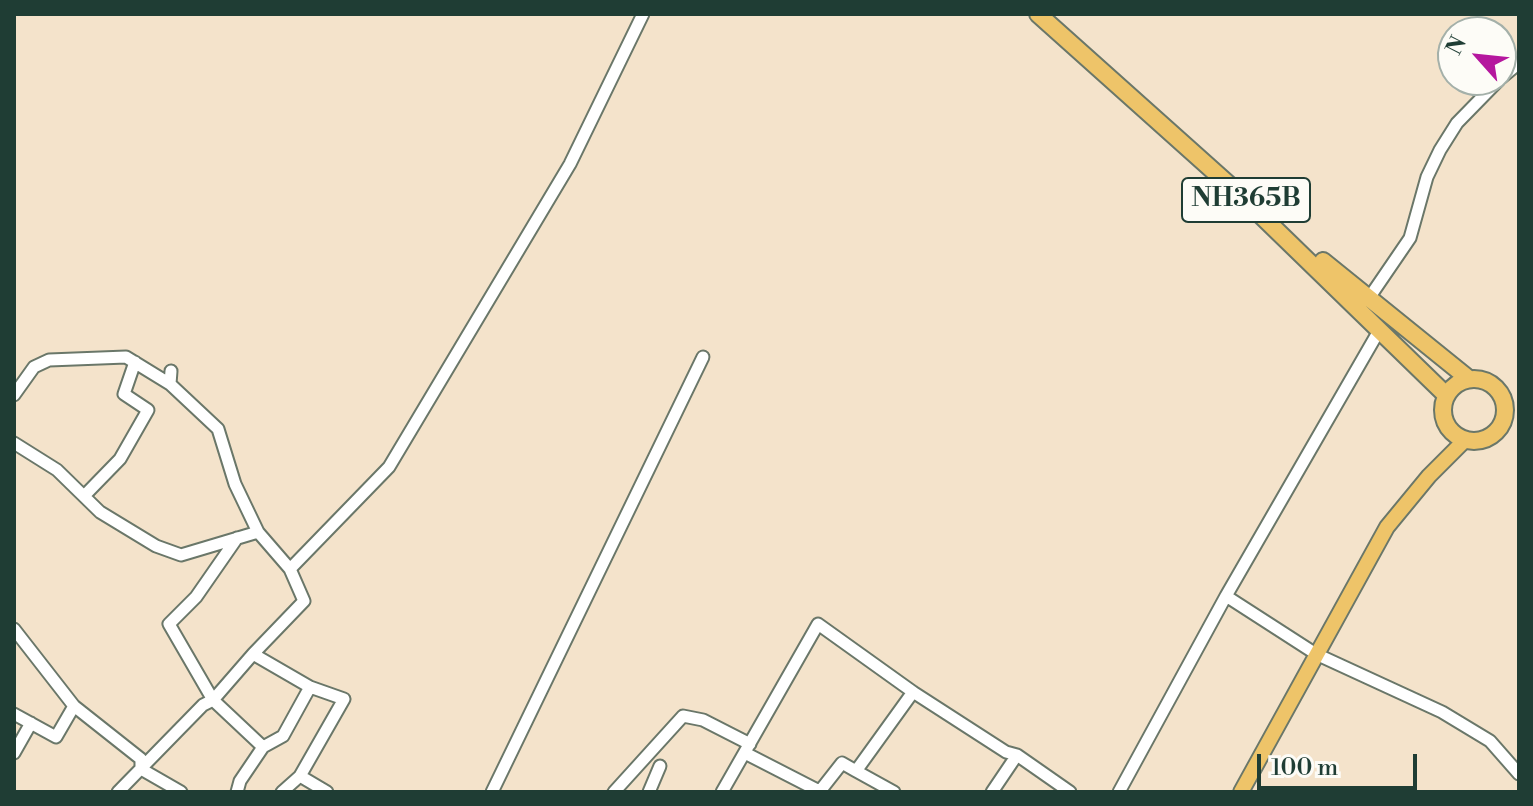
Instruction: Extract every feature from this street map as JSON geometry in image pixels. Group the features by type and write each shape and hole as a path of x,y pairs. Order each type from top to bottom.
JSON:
{"highway":[{"name":"NH365B","path":"1038,14 1237,192 1446,395"},
{"path":"1237,192 1469,379 1489,383 1500,392 1505,412 1501,426"},
{"path":"1469,379 1456,384 1446,395 1442,408 1444,422 1452,434 1464,441 1485,439 1501,426 1519,424"}],"main road":[{"path":"1241,792 1387,527 1429,476 1464,441"}],"street":[{"path":"290,569 389,467 570,164 643,14"},
{"path":"1369,298 1410,238 1427,177 1440,150 1457,123 1483,96"},
{"path":"1119,792 1226,596 1380,329"},
{"path":"14,395 34,367 49,360 126,357 170,384 218,429 235,484 258,532 290,569 304,601 213,700 203,705 118,792"},
{"path":"492,792 703,357"},
{"path":"84,496 120,459 148,410 124,394 135,362"},
{"path":"170,384 171,371"},
{"path":"14,443 57,470 100,512 156,546 181,555 258,532"},
{"path":"237,538 196,597 169,624 213,700 263,747"},
{"path":"1226,596 1316,654 1442,712 1490,741 1519,774"},
{"path":"722,792 818,624 913,692 1006,752 1017,755 1070,792"},
{"path":"14,629 74,706 141,759 141,769"},
{"path":"253,654 310,687 344,699 300,776 282,792"},
{"path":"237,792 240,781 263,747 283,736 310,687"},
{"path":"856,771 913,692"},
{"path":"14,714 56,737 74,706"},
{"path":"614,792 683,716 703,720 820,792 842,763 894,792"},
{"path":"14,753 31,723"},
{"path":"992,792 1017,755"},
{"path":"649,792 660,766"},
{"path":"141,769 181,792"},
{"path":"300,776 327,792"}]}
